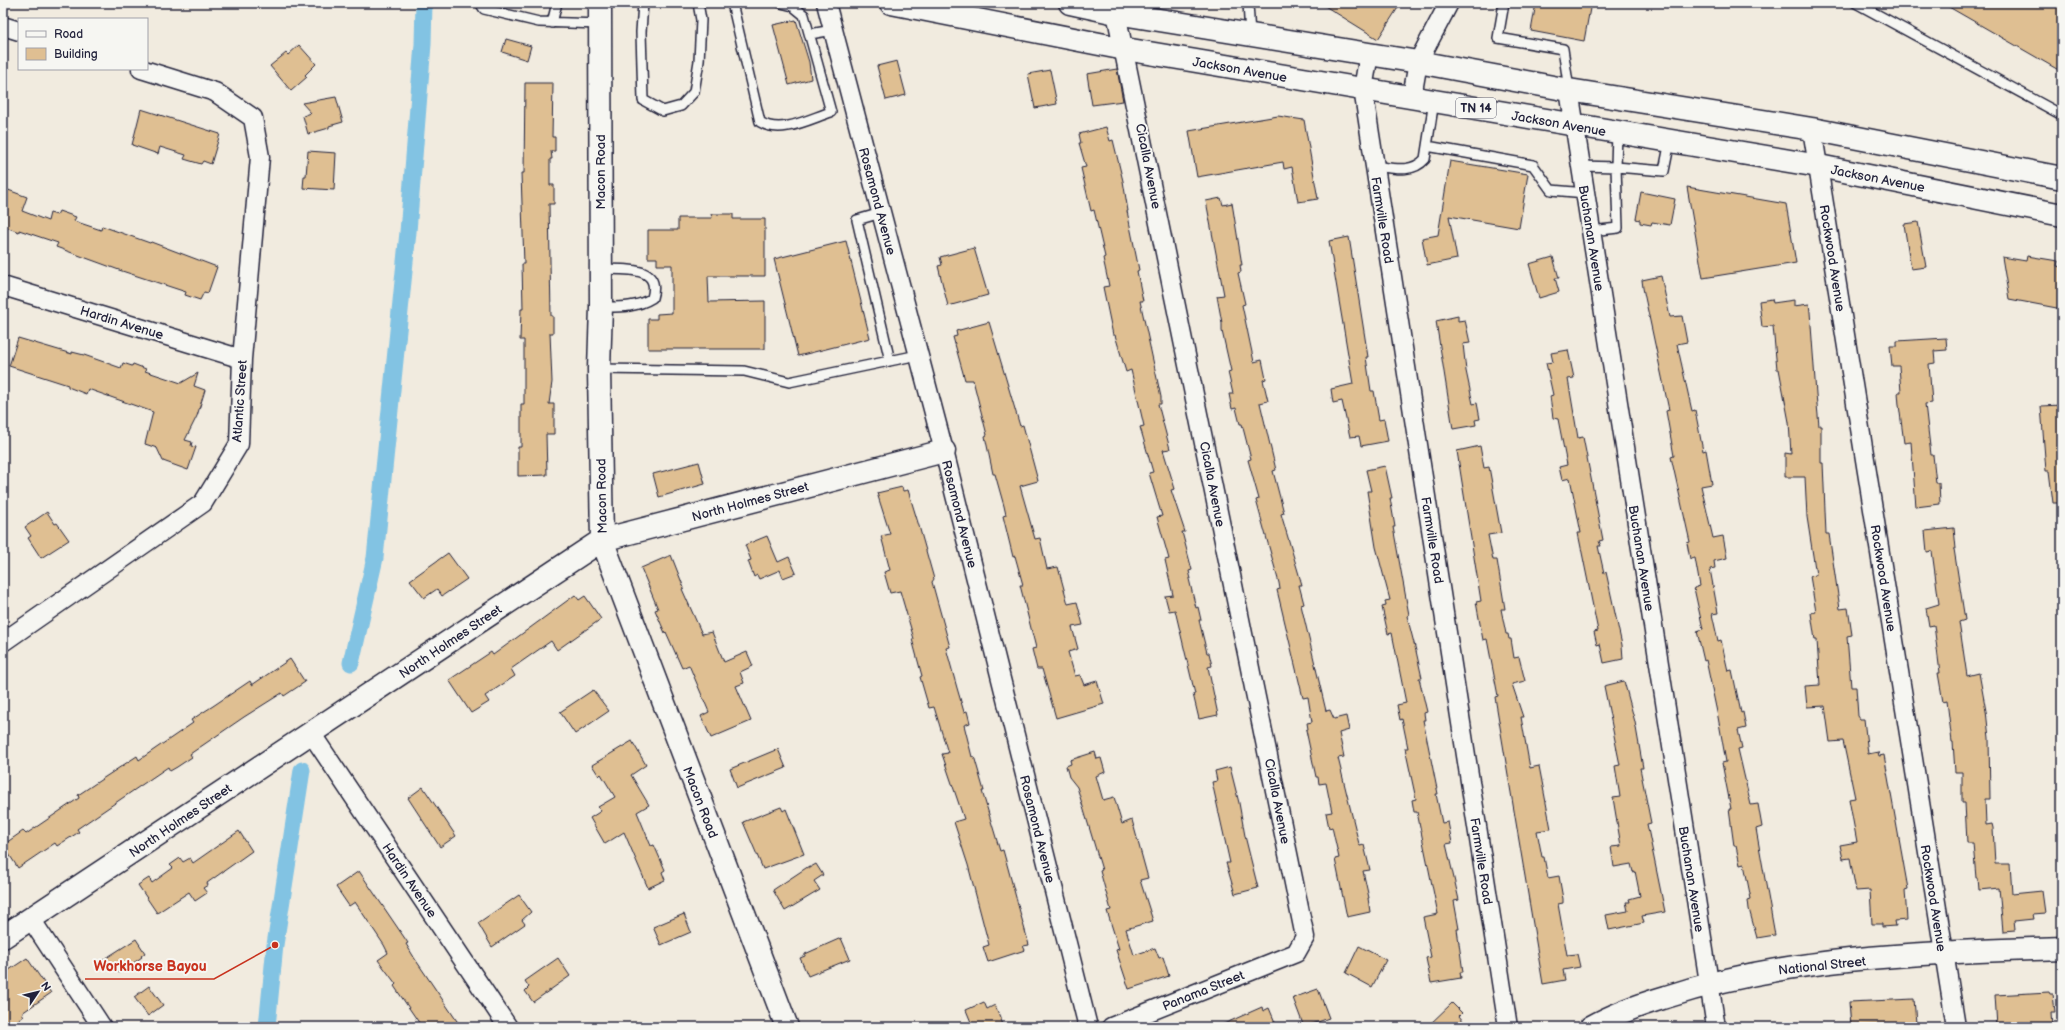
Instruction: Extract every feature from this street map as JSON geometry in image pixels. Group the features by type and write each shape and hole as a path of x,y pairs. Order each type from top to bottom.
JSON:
{"main road":[{"name":"Macon Road","path":"600,3 601,307 599,369 602,540 787,1027"},
{"name":"Jackson Avenue","path":"891,3 1125,49 1819,166 2062,215"},
{"path":"1070,3 1250,35 1418,62 1569,90 1812,129 2062,178"},
{"name":"North Holmes Street","path":"3,937 602,540 944,451"},
{"name":"National Street","path":"1591,1027 1616,1013 1709,983 1794,966 1943,953 2062,948"}],"street":[{"name":"Rosamond Avenue","path":"826,3 944,451 1088,1027"},
{"path":"1412,97 1418,62 1449,3"},
{"name":"Cicalla Avenue","path":"1116,12 1125,49 1305,937 1296,953"},
{"path":"3,26 18,31"},
{"name":"Farmville Road","path":"1369,54 1363,90 1508,1027"},
{"name":"Atlantic Street","path":"3,642 203,503 239,444 242,359 260,157 253,118 215,92 144,70"},
{"name":"Buchanan Avenue","path":"1569,90 1716,1027"},
{"name":"Rockwood Avenue","path":"1812,129 1956,1027"},
{"name":"Hardin Avenue","path":"3,286 242,359"},
{"name":"Hardin Avenue","path":"311,733 508,1027"},
{"path":"31,919 102,1027"},
{"name":"Panama Street","path":"1111,1027 1296,953"}],"lane":[{"path":"480,3 484,9 552,23 600,24"},
{"path":"552,23 557,3"},
{"path":"643,3 641,32 643,100 663,111 681,106 694,92 699,61 701,20 698,3"},
{"path":"732,3 760,122 767,126 790,126 830,112 804,15 793,6 781,3"},
{"path":"1248,3 1250,35"},
{"path":"1504,3 1498,38 1563,49 1569,90"},
{"path":"1856,3 2062,115"},
{"path":"810,34 833,30"},
{"path":"1374,166 1410,169 1420,166 1425,159 1434,101"},
{"path":"1591,231 1618,228 1616,168 1617,132"},
{"path":"1581,166 1664,171 1670,141"},
{"path":"1427,146 1533,166 1551,190 1586,193"},
{"path":"881,214 857,220 890,361"},
{"path":"600,269 637,270 646,274 652,280 654,290 652,298 643,304 628,307 601,307"},
{"path":"599,369 744,370 789,382 918,355"}],"building":[{"path":"1320,3 1401,3 1378,39"},
{"path":"1536,3 1591,3 1584,41 1531,31"},
{"path":"1942,3 2062,3 2062,72"},
{"path":"796,20 809,62 811,79 789,85 773,25"},
{"path":"506,39 531,46 527,60 502,52"},
{"path":"299,45 316,64 305,75 307,77 291,91 270,66 286,53 288,55"},
{"path":"897,61 906,95 886,100 877,66"},
{"path":"1117,69 1123,101 1092,105 1087,74"},
{"path":"1050,70 1057,104 1035,108 1028,74"},
{"path":"525,83 553,83 552,137 555,137 555,151 551,151 552,159 550,159 550,185 554,185 554,204 549,204 551,316 553,316 553,333 550,333 552,382 549,404 554,404 554,434 546,434 547,475 518,476 518,447 521,447 521,404 524,404 524,340 520,340 521,309 523,309 522,264 524,264 521,173 524,173"},
{"path":"336,97 343,122 308,134 303,116 311,113 302,103"},
{"path":"141,109 220,134 211,164 203,161 201,164 184,159 186,155 160,147 158,154 132,145"},
{"path":"1278,116 1304,120 1318,199 1298,202 1292,167 1284,169 1283,162 1197,177 1189,131"},
{"path":"1106,127 1110,141 1113,140 1123,181 1127,211 1139,270 1137,271 1143,301 1140,301 1161,397 1161,404 1158,404 1170,449 1163,450 1175,489 1171,490 1185,532 1182,532 1192,570 1189,571 1191,579 1189,579 1196,608 1198,607 1201,620 1199,620 1207,653 1209,653 1212,666 1208,667 1218,715 1199,719 1193,694 1195,694 1175,610 1169,611 1165,596 1173,595 1165,560 1169,559 1157,517 1162,516 1149,473 1153,472 1140,427 1144,426 1131,370 1126,372 1115,335 1113,335 1103,287 1109,286 1103,258 1105,257 1094,210 1091,211 1081,168 1086,167 1079,143 1081,143 1079,134"},
{"path":"308,151 336,153 334,190 303,188 304,176 306,176"},
{"path":"1450,161 1528,174 1519,228 1449,216 1457,259 1427,265 1422,238 1438,235"},
{"path":"1687,187 1786,204 1796,263 1703,278"},
{"path":"3,188 27,197 22,211 48,221 50,213 57,215 59,211 76,217 74,221 101,230 102,226 150,243 151,242 217,267 208,293 204,292 200,300 185,295 186,292 56,247 58,243 3,226"},
{"path":"1641,192 1675,199 1670,225 1652,222 1651,225 1640,223 1640,220 1636,219"},
{"path":"1221,198 1223,205 1232,203 1242,265 1240,265 1241,272 1238,273 1245,304 1242,305 1254,362 1262,360 1266,379 1263,380 1268,401 1260,403 1276,470 1273,471 1284,513 1281,514 1302,585 1299,585 1304,604 1301,605 1326,711 1330,710 1334,719 1346,716 1349,730 1339,733 1344,757 1338,758 1359,844 1360,846 1364,845 1370,870 1363,871 1369,898 1370,912 1347,917 1335,859 1339,858 1332,827 1329,828 1326,813 1332,812 1326,783 1319,784 1318,777 1316,777 1306,730 1308,729 1307,723 1312,722 1308,697 1303,698 1277,590 1280,589 1279,583 1256,500 1259,499 1248,460 1251,459 1242,424 1240,424 1236,408 1232,409 1229,394 1233,394 1228,372 1231,371 1222,331 1217,296 1224,295 1206,201"},
{"path":"711,214 733,214 733,219 765,219 765,276 708,276 709,302 765,301 765,349 648,349 648,319 657,319 657,314 672,313 672,265 657,265 657,258 648,258 648,230 678,230 678,218 712,218"},
{"path":"1918,222 1926,267 1911,269 1904,224"},
{"path":"1349,237 1368,357 1366,357 1371,391 1374,391 1379,420 1384,419 1388,441 1361,446 1359,436 1350,437 1342,401 1333,403 1331,389 1353,384 1329,241"},
{"path":"846,241 870,338 798,356 774,259"},
{"path":"974,248 988,295 948,306 938,266 942,265 940,257"},
{"path":"2027,256 2058,261 2057,266 2062,267 2062,309 2009,299 2002,257 2026,261"},
{"path":"1553,257 1559,278 1555,278 1559,292 1539,298 1529,264"},
{"path":"1661,276 1670,317 1682,316 1687,342 1677,344 1692,411 1695,410 1703,451 1706,450 1712,484 1701,486 1713,538 1723,536 1727,558 1714,561 1715,568 1710,569 1718,613 1712,614 1718,641 1721,640 1728,671 1732,670 1741,713 1743,712 1746,728 1738,730 1742,748 1738,749 1751,805 1758,804 1762,827 1756,829 1775,935 1757,938 1749,909 1748,900 1751,899 1744,864 1740,865 1736,846 1734,846 1729,809 1731,809 1722,763 1726,762 1706,660 1704,661 1697,631 1703,629 1694,588 1700,586 1695,558 1690,559 1687,543 1690,542 1671,457 1674,456 1666,411 1669,410 1643,288 1642,280"},
{"path":"1772,299 1773,303 1794,300 1794,306 1809,304 1819,426 1821,426 1821,463 1823,463 1826,534 1829,534 1840,609 1848,608 1852,635 1847,636 1851,687 1856,687 1858,716 1860,719 1864,719 1868,754 1878,752 1879,756 1884,755 1908,889 1905,890 1907,920 1895,921 1896,926 1882,927 1882,924 1872,924 1870,890 1856,891 1850,858 1843,859 1840,845 1857,842 1849,799 1855,798 1843,741 1830,742 1825,706 1807,707 1805,686 1820,685 1817,640 1815,640 1811,613 1816,612 1810,576 1816,575 1807,517 1805,477 1785,477 1785,453 1791,454 1789,422 1779,369 1777,369 1773,326 1762,327 1759,301"},
{"path":"1458,316 1458,321 1465,320 1470,343 1463,344 1466,371 1473,404 1477,403 1480,419 1475,420 1476,425 1453,429 1436,321"},
{"path":"989,322 1020,426 1023,425 1038,481 1020,486 1035,539 1040,538 1047,569 1058,567 1068,604 1077,602 1083,625 1072,627 1078,649 1068,652 1075,676 1080,675 1084,685 1097,681 1104,704 1056,718 1042,669 1037,669 1032,649 1036,648 1020,585 1023,585 1015,556 1013,557 1003,516 1006,515 995,474 993,474 985,436 987,435 973,380 965,380 953,337 957,336 956,331"},
{"path":"18,338 72,354 72,352 84,355 121,368 123,363 132,366 133,364 146,369 145,371 181,383 198,373 194,386 205,390 197,416 185,440 192,442 191,446 196,447 188,470 163,461 157,448 145,444 153,412 88,389 86,394 68,387 68,385 9,366"},
{"path":"1946,338 1947,350 1934,351 1935,363 1929,364 1932,403 1925,404 1931,455 1933,455 1936,483 1939,483 1940,504 1916,507 1911,442 1904,443 1899,405 1898,392 1901,392 1899,366 1892,366 1890,346 1897,346 1897,341"},
{"path":"1568,350 1574,378 1568,379 1578,438 1583,437 1603,540 1599,541 1601,546 1598,546 1604,573 1606,572 1622,645 1623,659 1604,663 1600,644 1597,645 1594,632 1598,631 1578,533 1581,533 1570,478 1562,480 1559,467 1567,465 1558,419 1553,418 1550,396 1553,395 1546,363 1553,362 1551,353"},
{"path":"2062,405 2062,503 2053,503 2049,471 2046,471 2041,406"},
{"path":"1480,446 1484,468 1489,467 1501,533 1488,535 1493,560 1497,560 1505,609 1501,609 1506,634 1508,634 1509,639 1511,639 1514,658 1519,657 1525,681 1512,684 1523,717 1521,717 1530,768 1539,766 1551,829 1537,831 1548,878 1559,876 1563,903 1558,904 1567,955 1577,954 1580,967 1563,970 1565,980 1543,984 1495,697 1498,696 1487,639 1483,640 1476,602 1481,601 1457,451"},
{"path":"699,462 705,484 659,497 653,474"},
{"path":"1385,466 1392,498 1390,498 1395,527 1393,527 1409,615 1407,616 1422,678 1419,678 1427,712 1424,713 1425,720 1423,720 1438,794 1436,794 1442,823 1448,822 1452,843 1446,844 1459,900 1454,901 1459,929 1457,929 1463,972 1460,972 1461,978 1431,983 1426,958 1431,957 1423,917 1438,914 1417,812 1414,812 1412,800 1416,799 1405,748 1408,748 1402,719 1400,720 1397,705 1406,703 1392,633 1388,634 1382,607 1386,606 1385,601 1390,600 1376,547 1367,491 1371,491 1366,470"},
{"path":"902,487 903,491 908,490 934,579 932,582 950,647 946,648 964,712 967,711 970,723 964,725 972,757 974,756 984,791 982,791 1000,851 1003,850 1029,945 1023,946 1025,950 988,962 983,947 989,945 968,865 954,822 964,819 942,754 948,753 934,707 929,708 920,677 922,676 912,639 914,639 900,591 890,593 884,572 890,570 881,536 890,534 877,493"},
{"path":"47,512 69,540 41,558 28,538 31,536 25,527"},
{"path":"1954,528 1956,549 1954,549 1965,620 1959,622 1967,676 1979,673 1986,711 1989,738 1990,799 1985,799 1986,825 1992,824 1993,828 1995,864 2010,864 2012,894 2042,891 2045,913 2032,914 2033,919 2014,921 2015,930 2003,931 1999,888 1979,890 1978,878 1976,878 1973,843 1967,843 1965,803 1962,803 1962,772 1955,772 1953,742 1947,701 1943,702 1938,673 1940,673 1934,625 1929,626 1926,608 1939,604 1932,551 1927,552 1925,531"},
{"path":"767,536 778,562 789,557 796,573 783,578 780,570 759,579 757,575 754,577 748,561 751,560 745,545"},
{"path":"448,553 467,579 442,596 437,589 424,598 410,580"},
{"path":"671,555 684,588 682,589 702,634 712,632 724,662 747,652 753,666 740,672 744,683 736,686 751,721 711,738 701,716 709,712 689,665 682,668 666,632 665,633 655,610 658,609 641,568"},
{"path":"575,595 579,600 585,596 601,619 557,650 551,641 511,669 515,676 485,696 489,702 471,713 449,680 491,652 493,655"},
{"path":"290,659 305,682 284,696 282,693 244,717 190,754 192,757 170,771 168,767 77,829 79,832 57,846 55,843 18,868 3,845 23,831 26,834 79,798 78,795 137,756 139,760 193,723 191,720 250,681 252,685"},
{"path":"1624,681 1635,722 1643,768 1640,768 1651,823 1647,824 1665,912 1642,916 1644,923 1609,930 1606,915 1628,911 1626,902 1630,902 1629,899 1640,896 1635,871 1633,872 1631,864 1614,867 1611,847 1621,846 1613,798 1620,797 1615,766 1620,765 1604,686"},
{"path":"593,690 609,711 575,734 560,712"},
{"path":"632,741 646,765 631,775 649,805 637,812 651,846 654,845 665,870 662,872 665,880 648,888 624,832 605,844 590,818 601,811 598,807 615,797 601,774 599,776 592,765"},
{"path":"778,749 786,768 737,788 730,769"},
{"path":"1095,752 1097,759 1101,758 1105,772 1096,776 1103,800 1114,797 1122,824 1132,820 1148,878 1140,880 1153,921 1126,929 1134,955 1155,948 1159,958 1163,957 1169,976 1129,989 1116,950 1119,949 1107,911 1111,910 1100,871 1102,870 1077,787 1069,777 1066,766 1071,764 1070,760"},
{"path":"1230,767 1258,888 1235,894 1226,863 1230,863 1212,782 1217,781 1215,771"},
{"path":"423,787 456,836 440,847 408,798"},
{"path":"781,807 783,811 786,809 804,854 763,869 743,822"},
{"path":"239,831 252,851 207,883 208,885 203,888 207,893 195,901 189,892 157,913 138,885 149,878 152,883 173,868 170,865 180,858 183,862 190,858 193,863"},
{"path":"816,864 823,875 814,881 820,890 785,911 773,890 809,866 809,868"},
{"path":"359,871 408,943 406,944 415,959 461,1027 422,1027 394,986 396,984 378,960 388,953 384,945 355,902 349,906 336,887"},
{"path":"519,895 531,912 522,920 525,924 492,947 478,923"},
{"path":"684,914 691,932 661,945 653,927"},
{"path":"841,938 850,959 808,976 800,958 805,956 805,954"},
{"path":"136,939 145,953 141,956 142,957 119,973 114,967 110,971 103,960"},
{"path":"1359,946 1386,960 1372,987 1346,973"},
{"path":"27,958 51,993 22,1013 24,1016 9,1027 3,1027 3,974"},
{"path":"558,958 570,976 533,1002 525,991 529,987 525,981"},
{"path":"149,986 163,1005 148,1016 134,997"},
{"path":"1318,989 1329,1018 1304,1027 1293,998"},
{"path":"2049,992 2050,994 2053,994 2055,1012 2051,1012 2052,1027 1997,1027 1995,995"},
{"path":"1914,999 1916,1023 1851,1026 1849,1002"},
{"path":"984,1002 987,1009 995,1005 1004,1027 973,1027 966,1010"},
{"path":"1452,1003 1462,1013 1459,1016 1468,1027 1427,1027"},
{"path":"1262,1007 1263,1011 1269,1008 1277,1027 1217,1027"}],"waterway":[{"path":"351,663 375,558 408,232 423,44 424,3"},
{"path":"267,1027 275,945 302,770"}],"place":[{"name":"Workhorse Bayou","path":"275,945"}]}
